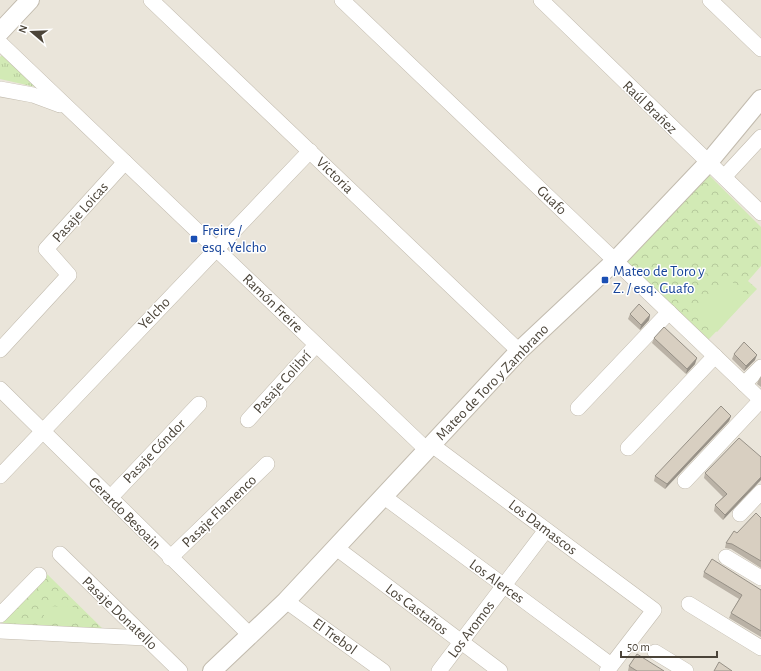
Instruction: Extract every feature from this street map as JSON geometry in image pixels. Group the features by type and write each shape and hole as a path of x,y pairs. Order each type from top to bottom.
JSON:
{"street":[{"path":"0,32 30,0"},
{"name":"Victoria","path":"151,0 519,351"},
{"name":"Guafo","path":"342,0 761,400"},
{"name":"Raúl Brañez","path":"541,0 761,213"},
{"path":"710,0 761,48"},
{"name":"Ramón Freire","path":"0,43 66,108 125,162 316,345 429,447"},
{"name":"Ramón Freire","path":"0,89 33,95 66,108"},
{"name":"Mateo de Toro y Zambrano","path":"218,668 286,601 519,351 615,261 708,162 761,100"},
{"path":"724,178 761,136"},
{"name":"Yelcho","path":"0,476 310,151"},
{"name":"Pasaje Loicas","path":"0,350 69,274 46,249 125,162"},
{"path":"578,408 669,312"},
{"name":"Pasaje Colibrí","path":"248,420 316,345"},
{"path":"628,448 715,356"},
{"path":"744,384 761,367"},
{"name":"Gerardo Besoain","path":"0,389 170,558 251,636"},
{"path":"685,481 761,400"},
{"name":"Pasaje Cóndor","path":"110,498 199,404"},
{"name":"Los Damascos","path":"429,447 546,530 654,610 609,668"},
{"name":"Pasaje Flamenco","path":"170,558 267,464"},
{"path":"740,514 761,492"},
{"name":"Los Alerces","path":"383,496 504,586 609,668"},
{"name":"Los Aromos","path":"439,671 546,530"},
{"name":"Los Castaños","path":"335,547 500,671"},
{"name":"Pasaje Donatello","path":"60,554 180,671"},
{"path":"726,557 761,578"},
{"path":"0,615 39,575"},
{"name":"El Trebol","path":"286,601 384,671"},
{"path":"689,604 761,648"},
{"path":"0,631 146,638"},
{"path":"655,652 686,671"}],"shaded area":[{"path":"0,0 761,0 761,671 0,671"}],"green space":[{"path":"2,55 40,88 0,79 0,57"},
{"path":"709,175 761,227 761,266 748,281 757,289 708,340 625,260"},
{"path":"727,277 749,297 717,332 695,312"},
{"path":"46,573 105,631 4,627 2,620"},
{"path":"44,606 75,607 75,624 44,623"}],"building":[{"path":"639,304 650,315 641,325 630,314"},
{"path":"664,327 697,358 687,369 654,338"},
{"path":"744,342 757,355 746,366 734,354"},
{"path":"721,406 731,416 667,484 655,476"},
{"path":"739,438 761,457 761,477 725,515 715,505 727,494 705,473"},
{"path":"756,513 761,518 761,561 732,544 726,543 734,531 737,533"},
{"path":"712,559 761,590 761,631 731,613 742,595 704,572"},
{"path":"637,654 664,671 637,671 629,666"},
{"path":"719,662 732,671 714,671"}],"place":[{"name":"Freire / esq. Yelcho","path":"194,239"},
{"name":"Mateo de Toro y Z. / esq. Guafo","path":"605,280"}]}
